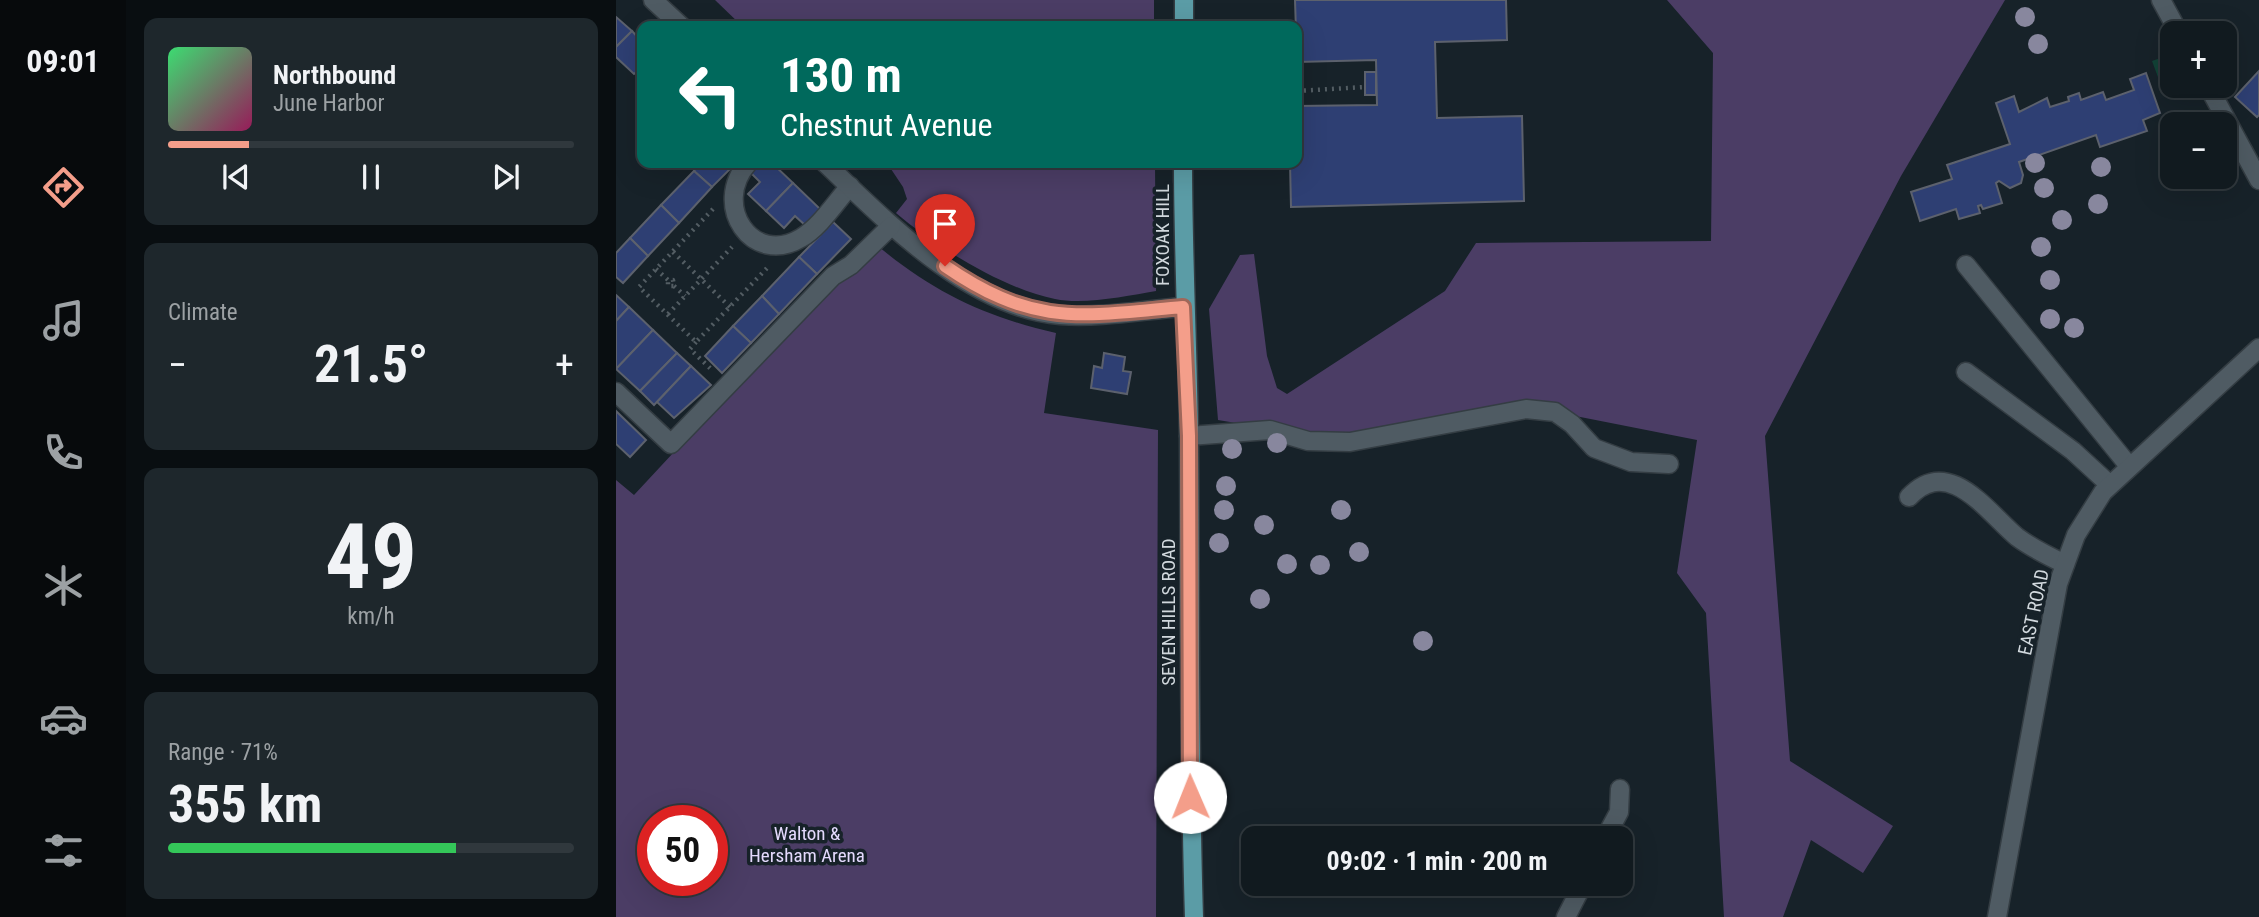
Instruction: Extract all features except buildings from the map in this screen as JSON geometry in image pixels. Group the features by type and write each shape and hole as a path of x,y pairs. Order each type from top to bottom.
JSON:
{"main road":[{"path":"1184,0 1184,21"},
{"name":"FOXOAK HILL","path":"1183,168 1183,307"},
{"name":"SEVEN HILLS ROAD","path":"1183,307 1189,436 1189,772 1194,917"}],"street":[{"path":"653,0 676,21"},
{"path":"2161,0 2172,21"},
{"path":"2215,98 2259,180"},
{"path":"745,168 732,190 735,215 746,232 762,242 775,245 800,239 811,231 850,187"},
{"path":"830,168 891,226 958,276 1035,311 1087,316 1183,307"},
{"path":"616,392 671,444 833,276 851,265 891,226"},
{"path":"1966,265 2129,466"},
{"name":"EAST ROAD","path":"1997,917 2058,584 2076,535 2110,485 2259,348"},
{"path":"1966,372 2073,451 2110,485"},
{"path":"1189,436 1270,430 1308,441 1350,442 1526,409 1555,412 1572,424 1594,448 1631,462 1669,464"},
{"path":"1909,497 1919,486 1937,481 1965,489 1982,501 2015,535 2065,564"},
{"path":"1611,826 1619,812 1620,789"},
{"path":"1566,917 1577,896"}],"path":[{"path":"1302,91 1365,87"},
{"path":"696,342 639,287 732,190"},
{"path":"668,314 746,232"},
{"path":"673,252 730,307"},
{"path":"728,385 690,349 768,267"},
{"path":"656,269 668,280 673,280 674,286 685,296"}],"green space":[{"path":"715,0 1154,0 1154,21 737,21"},
{"path":"1667,0 2005,0 1901,176 1765,436 1790,761 1893,826 1863,873 1811,840 1783,917 1724,917 1706,613 1677,573 1697,440 1555,412 1350,442 1218,420 1209,309 1240,255 1254,254 1267,356 1277,388 1287,394 1445,291 1476,243 1711,241 1713,53"},
{"path":"890,168 1155,168 1156,291 1105,299 1066,301 1014,286 950,253 896,213 907,199 903,187"},
{"name":"Walton & Hersham Arena","path":"871,240 913,273 958,299 1005,319 1056,333 1044,413 1158,430 1156,917 616,917 616,480 634,495"}],"shaded area":[{"path":"2160,58 2160,83 2152,61"}],"route":[{"path":"945,266 985,290 1035,311 1087,316 1183,307 1189,436 1190,797"}]}
